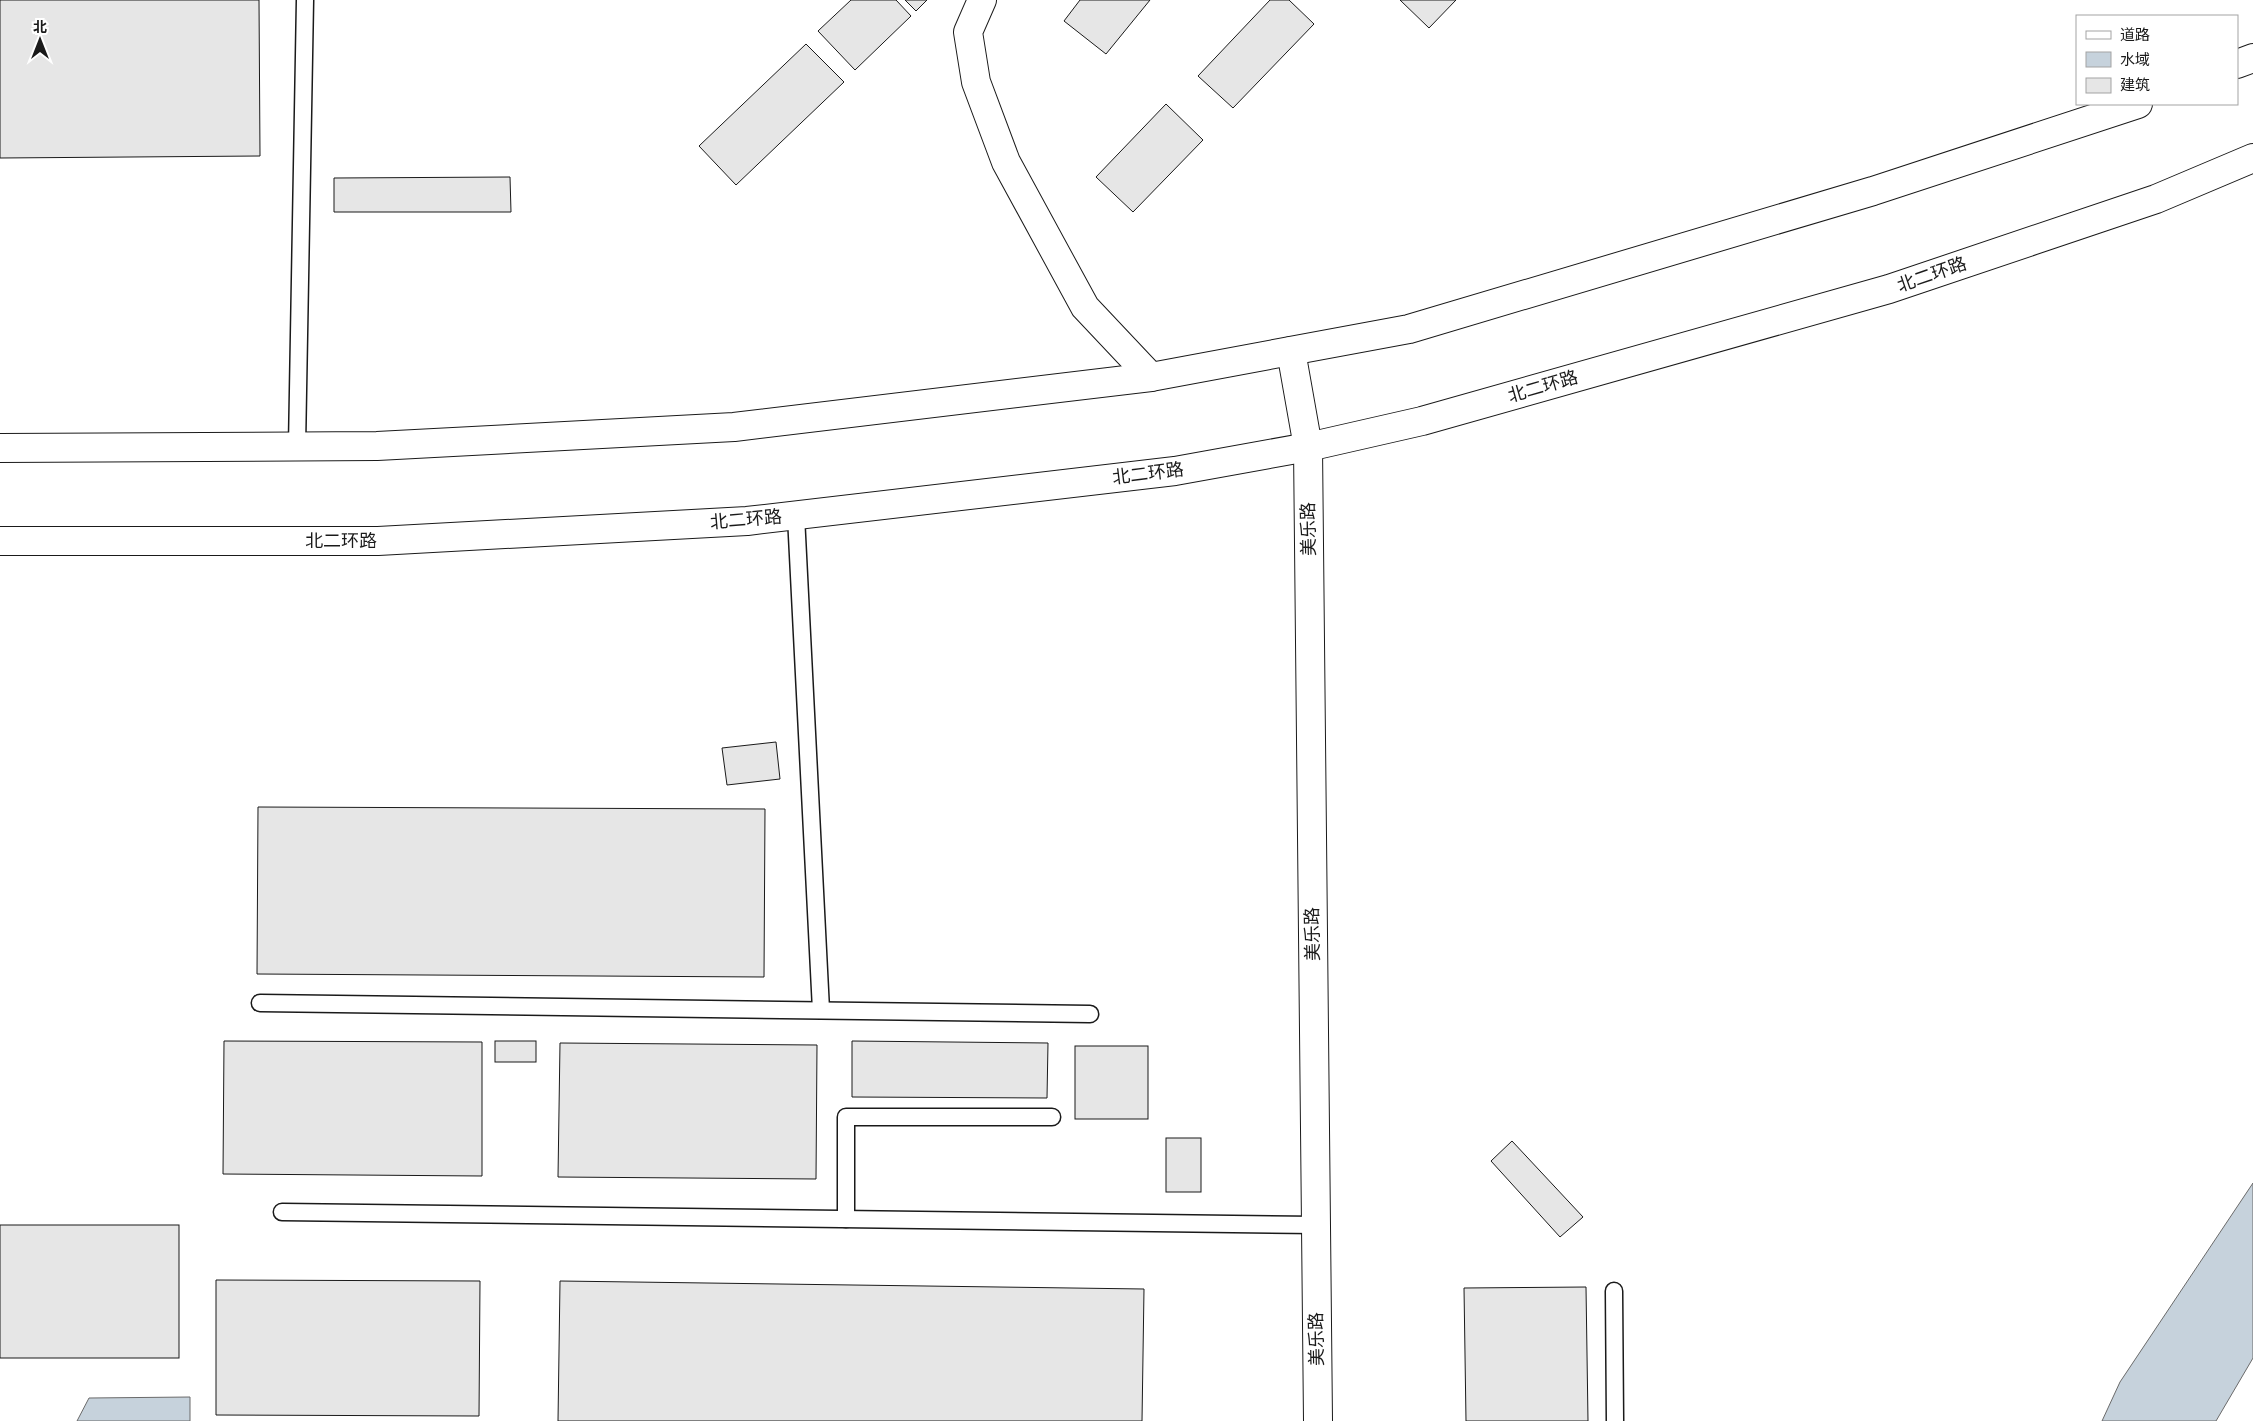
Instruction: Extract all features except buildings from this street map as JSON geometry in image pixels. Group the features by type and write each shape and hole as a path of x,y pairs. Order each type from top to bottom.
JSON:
{"main road":[{"path":"982,0 968,32 976,82 1006,162 1085,307 1151,376"},
{"path":"2238,64 2253,58"},
{"path":"0,448 377,446 734,427 1151,376 1409,329 1873,191 2135,105"},
{"name":"北二环路","path":"0,541 378,541 747,521 1174,471 1308,447 1422,421 1889,289 2156,198 2253,158"},
{"name":"美乐路","path":"1291,350 1308,447 1318,1421"}],"lane":[{"path":"297,447 305,0"},
{"path":"796,516 821,1010"},
{"path":"260,1003 1090,1014"},
{"path":"846,1219 846,1117 1052,1117"},
{"path":"282,1212 1316,1225"},
{"path":"1614,1291 1616,1421"}],"water":[{"path":"2253,1183 2253,1358 2216,1421 2102,1421 2120,1382"},
{"path":"190,1397 190,1421 77,1421 89,1398"}]}
